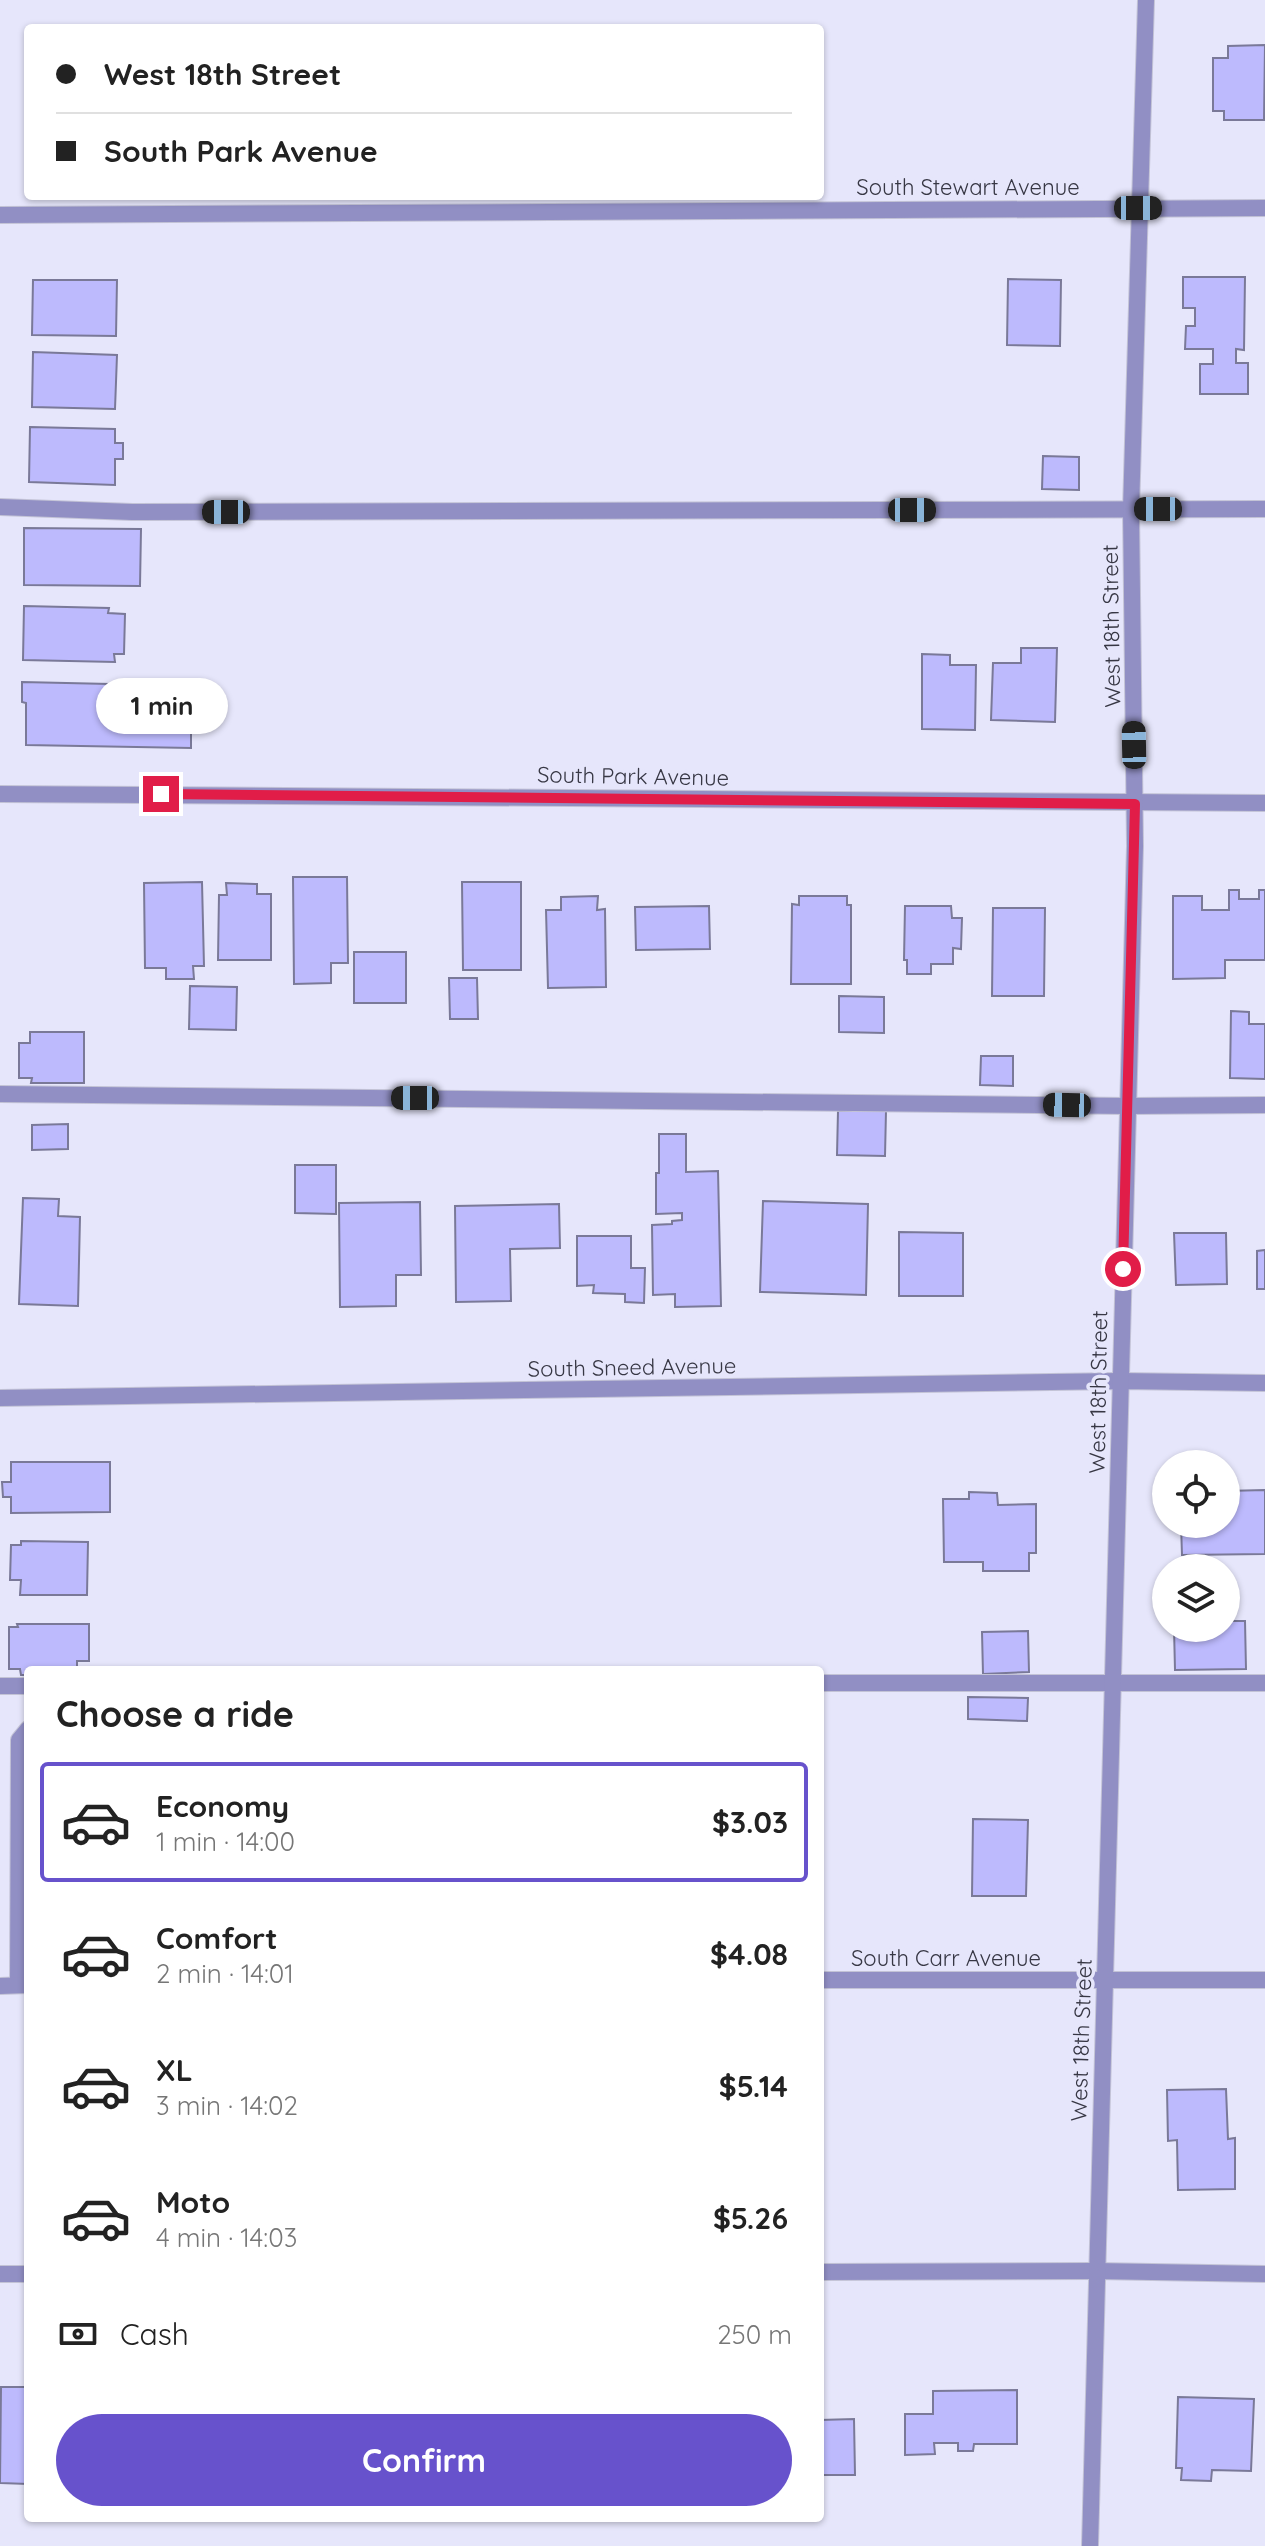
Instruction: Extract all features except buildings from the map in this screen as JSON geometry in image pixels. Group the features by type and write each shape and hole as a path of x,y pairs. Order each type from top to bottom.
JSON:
{"street":[{"name":"West 18th Street","path":"1090,2546 1135,804 1131,510 1146,0"},
{"name":"South Stewart Avenue","path":"0,215 1265,208"},
{"path":"0,507 132,512 1265,509"},
{"name":"South Park Avenue","path":"0,794 1265,803"},
{"path":"0,1094 1265,1105"},
{"name":"South Sneed Avenue","path":"0,1398 1120,1381 1265,1383"},
{"path":"824,1683 1265,1683"},
{"path":"0,1686 24,1686"},
{"path":"0,1986 23,1985 19,1740 24,1734"},
{"name":"South Carr Avenue","path":"824,1980 1265,1980"},
{"path":"824,2272 1265,2274"},
{"path":"0,2274 24,2274"}],"route":[{"path":"161,794 1135,804 1123,1269"}]}
